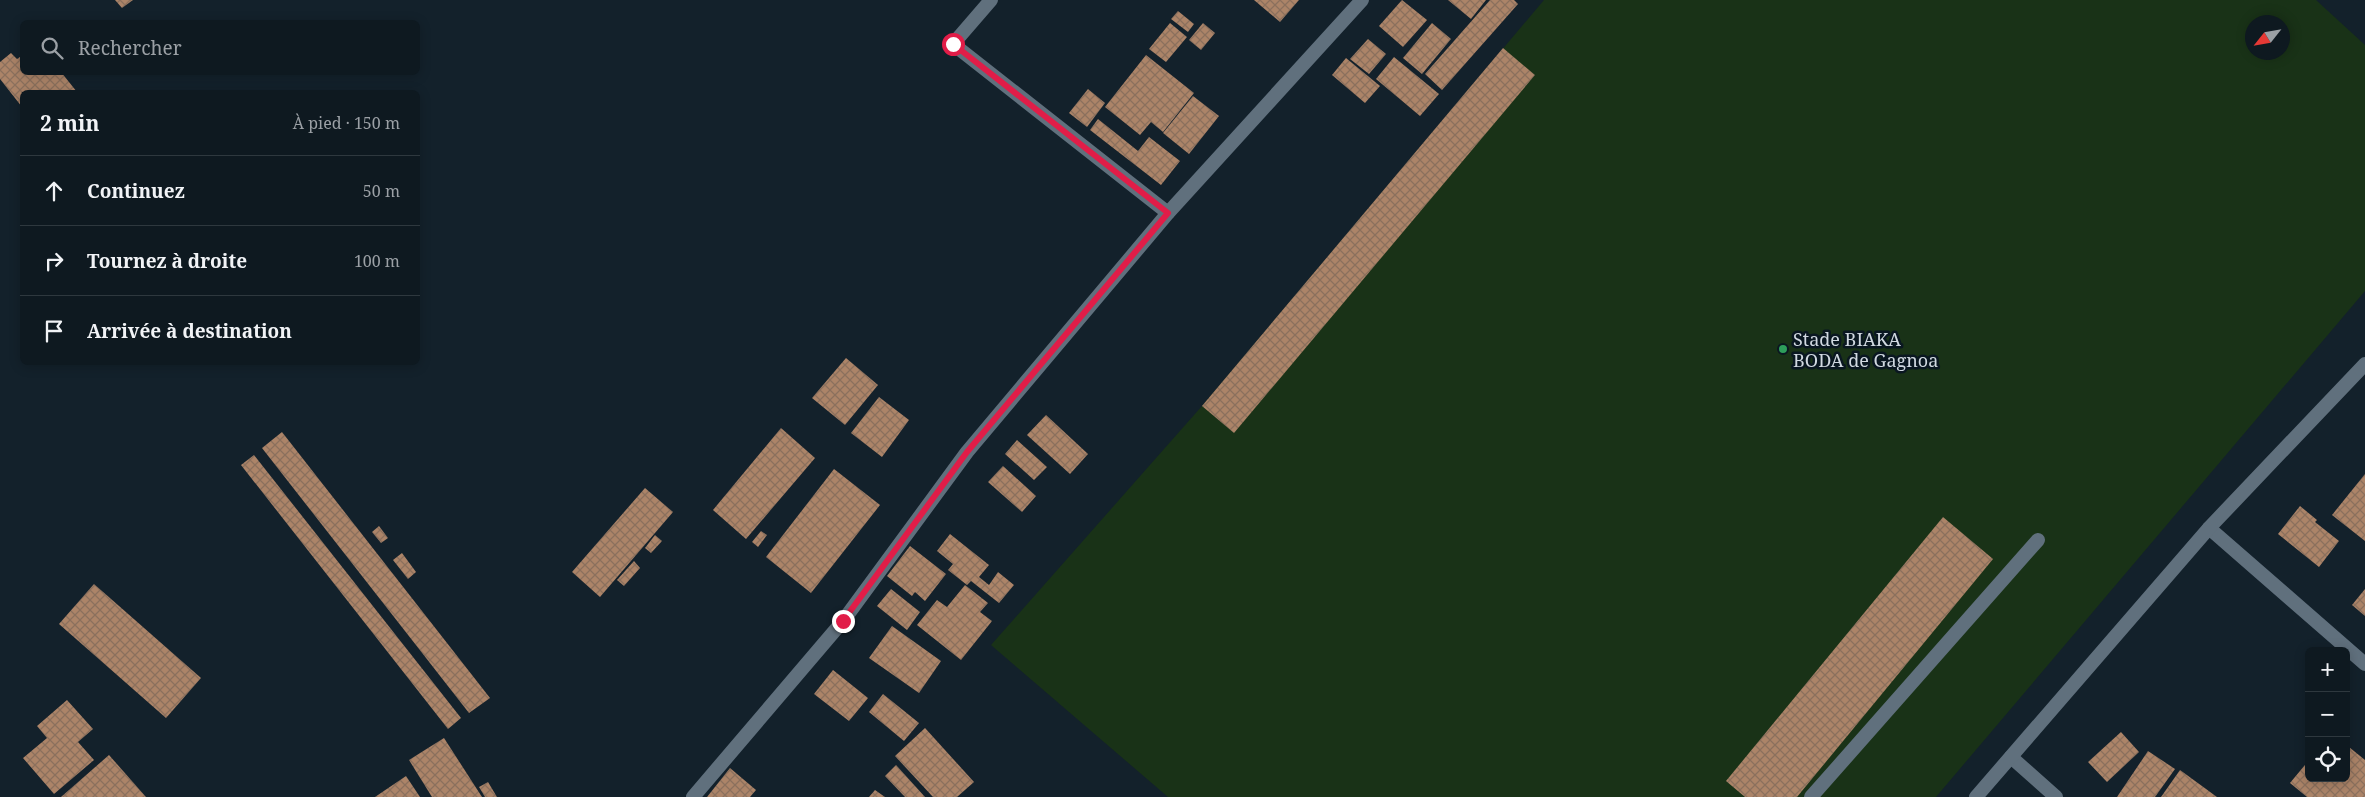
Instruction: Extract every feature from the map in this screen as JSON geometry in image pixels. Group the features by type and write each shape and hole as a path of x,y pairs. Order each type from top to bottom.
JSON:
{"street":[{"path":"991,0 953,44 1168,213"},
{"path":"693,797 843,621 967,452 1168,213 1362,0"},
{"path":"1976,797 2209,528 2365,364"},
{"path":"2209,528 2365,664"},
{"path":"1811,797 2038,540"},
{"path":"2010,757 2056,797"}],"green space":[{"name":"Stade BIAKA BODA de Gagnoa","path":"1544,0 2316,0 2365,45 2365,291 1936,797 1168,797 991,645 1202,406"}],"building":[{"path":"115,0 133,0 122,8"},
{"path":"1254,0 1299,0 1280,22"},
{"path":"1402,0 1427,20 1403,47 1379,26"},
{"path":"1448,0 1486,0 1471,19"},
{"path":"1490,0 1514,0 1518,4 1442,90 1425,74"},
{"path":"1178,11 1194,24 1188,32 1171,19"},
{"path":"1170,23 1187,37 1166,62 1149,49"},
{"path":"1203,23 1215,33 1201,50 1189,40"},
{"path":"1432,23 1451,39 1422,74 1403,58"},
{"path":"1368,39 1386,54 1369,74 1350,59"},
{"path":"1503,48 1535,75 1234,433 1202,406"},
{"path":"11,53 17,59 20,57 20,75 63,75 75,90 20,90 20,104 0,79 0,62"},
{"path":"1146,55 1194,93 1163,132 1151,122 1140,135 1105,107"},
{"path":"1394,57 1439,94 1420,116 1376,79"},
{"path":"1346,58 1380,86 1365,103 1332,75"},
{"path":"1088,89 1105,103 1087,127 1069,113"},
{"path":"1193,96 1219,116 1189,154 1163,133"},
{"path":"1098,119 1138,151 1149,137 1180,161 1161,185 1090,130"},
{"path":"846,358 878,385 845,425 812,398"},
{"path":"879,397 909,420 882,457 851,433"},
{"path":"1046,415 1088,454 1070,474 1027,435"},
{"path":"781,428 815,458 746,539 713,510"},
{"path":"282,432 490,698 469,713 262,448"},
{"path":"1017,440 1047,467 1034,480 1005,454"},
{"path":"254,455 461,718 448,729 241,465"},
{"path":"1003,466 1036,496 1022,512 988,482"},
{"path":"834,469 880,505 811,593 766,557"},
{"path":"2365,474 2365,541 2332,515"},
{"path":"645,488 673,512 600,597 572,572"},
{"path":"2300,506 2317,520 2315,522 2339,541 2319,567 2278,534"},
{"path":"1943,517 1993,559 1797,797 1745,797 1726,781"},
{"path":"379,526 388,538 381,543 372,532"},
{"path":"761,531 767,535 758,547 752,542"},
{"path":"950,534 989,565 979,577 989,585 998,572 1014,585 999,603 971,581 967,585 948,570 953,564 937,551"},
{"path":"655,535 662,541 651,553 645,548"},
{"path":"910,546 946,574 925,601 915,592 912,596 887,576"},
{"path":"402,553 416,572 408,579 393,560"},
{"path":"634,561 640,568 624,586 617,580"},
{"path":"94,584 201,678 166,718 59,624"},
{"path":"965,585 988,603 980,612 992,621 961,660 917,625 937,600 947,607"},
{"path":"891,589 920,612 907,630 877,606"},
{"path":"2365,589 2365,616 2352,605"},
{"path":"892,626 941,661 919,693 869,658"},
{"path":"833,670 868,698 849,721 814,694"},
{"path":"883,694 919,723 904,741 869,712"},
{"path":"67,700 93,729 78,742 94,760 54,794 23,758 47,738 37,726"},
{"path":"925,728 974,782 957,797 933,797 895,756"},
{"path":"2121,732 2139,752 2107,782 2088,762"},
{"path":"444,738 482,797 432,797 409,760"},
{"path":"2350,748 2365,760 2365,797 2307,797 2290,783 2305,765 2305,782 2350,782"},
{"path":"2148,751 2175,769 2155,797 2117,797"},
{"path":"109,755 146,797 61,797"},
{"path":"896,765 925,797 905,797 885,776"},
{"path":"730,768 756,790 750,797 707,797"},
{"path":"2180,770 2217,797 2161,797"},
{"path":"406,776 420,797 375,797"},
{"path":"488,782 497,797 485,797 479,787"},
{"path":"875,790 885,797 869,797"}],"place":[{"name":"Stade BIAKA BODA de Gagnoa","path":"1783,349"}],"route":[{"path":"843,621 967,452 1168,213 953,44"}]}
